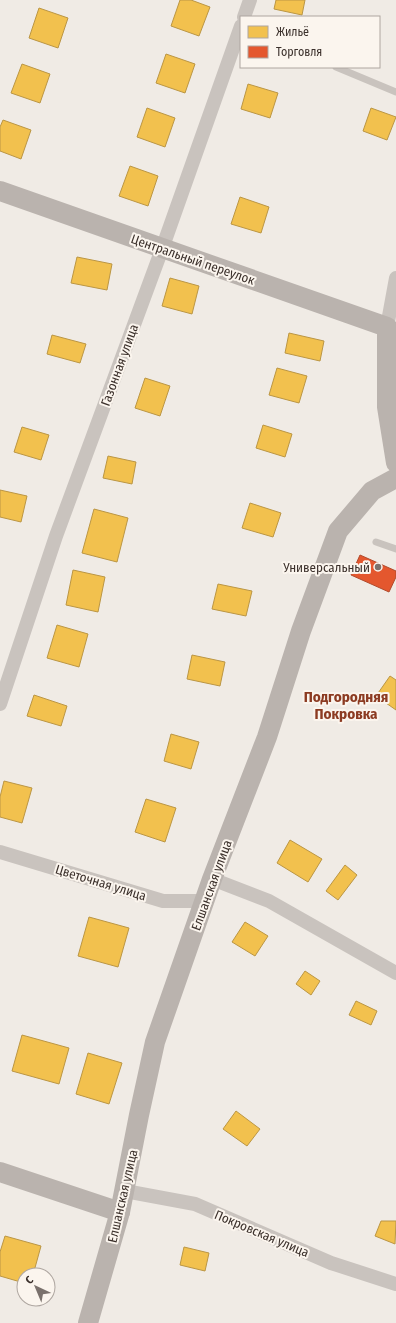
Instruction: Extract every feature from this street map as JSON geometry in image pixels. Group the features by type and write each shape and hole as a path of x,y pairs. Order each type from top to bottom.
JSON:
{"street":[{"path":"244,16 250,0"},
{"name":"Газонная улица","path":"0,704 56,536 162,249 240,30"},
{"name":"Центральный переулок","path":"0,191 387,327"},
{"path":"396,278 387,327 387,407 396,463"},
{"name":"Елшанская улица","path":"88,1323 120,1212 139,1115 156,1042 212,879 267,737 301,631 338,530 372,491 396,478"},
{"name":"Цветочная улица","path":"0,852 163,901 204,901"},
{"path":"212,879 269,901 396,973"},
{"path":"0,1172 120,1212"},
{"name":"Покровская улица","path":"125,1191 195,1204 332,1263 396,1284"}],"lane":[{"path":"338,68 396,92"},
{"path":"376,542 396,549"}],"building: Жильё":[{"path":"180,0 191,0 210,7 199,36 171,26"},
{"path":"276,0 305,0 302,15 274,9"},
{"path":"39,8 68,18 58,48 29,38"},
{"path":"166,54 195,64 185,93 156,83"},
{"path":"22,64 50,74 40,103 11,93"},
{"path":"248,84 278,93 270,118 241,109"},
{"path":"147,108 175,118 165,147 137,137"},
{"path":"371,108 396,117 387,140 363,131"},
{"path":"3,120 31,130 21,159 0,151 0,127"},
{"path":"130,166 158,176 148,206 119,196"},
{"path":"240,197 269,207 261,233 231,224"},
{"path":"77,257 112,264 107,290 71,283"},
{"path":"170,278 199,286 192,314 162,306"},
{"path":"289,333 324,341 320,361 285,353"},
{"path":"52,335 86,344 80,363 47,354"},
{"path":"277,368 307,376 299,403 269,395"},
{"path":"145,378 170,386 160,416 135,408"},
{"path":"263,425 292,434 285,457 256,448"},
{"path":"22,427 49,435 41,460 14,452"},
{"path":"108,456 136,462 132,484 103,478"},
{"path":"0,490 27,496 21,522 0,517"},
{"path":"250,503 281,513 273,537 242,528"},
{"path":"94,509 128,518 117,562 82,553"},
{"path":"73,570 105,577 98,612 66,605"},
{"path":"218,584 252,591 246,616 212,609"},
{"path":"57,625 88,634 79,667 47,658"},
{"path":"192,655 225,662 220,686 187,679"},
{"path":"390,676 396,680 396,710 376,696"},
{"path":"34,695 67,706 61,726 27,716"},
{"path":"171,734 199,742 191,769 164,761"},
{"path":"4,781 32,788 22,823 0,817 0,797"},
{"path":"146,799 176,808 165,842 135,832"},
{"path":"290,840 322,859 308,882 277,863"},
{"path":"345,865 357,875 338,900 326,891"},
{"path":"89,917 129,928 118,967 78,956"},
{"path":"245,922 268,936 255,956 232,942"},
{"path":"305,971 320,981 311,995 296,984"},
{"path":"356,1001 377,1011 371,1025 349,1015"},
{"path":"22,1035 69,1048 59,1084 12,1071"},
{"path":"88,1053 122,1063 109,1104 76,1094"},
{"path":"236,1111 260,1129 247,1146 223,1129"},
{"path":"381,1221 396,1221 395,1244 375,1236"},
{"path":"5,1236 41,1246 35,1267 16,1267 16,1281 0,1276 0,1252"},
{"path":"184,1247 209,1253 205,1271 180,1265"}],"building: Торговля":[{"path":"360,555 396,571 396,577 389,592 351,575"}],"place":[{"name":"Универсальный","path":"378,567"}],"district":[{"name":"Подгородняя Покровка","path":"346,706"}]}
